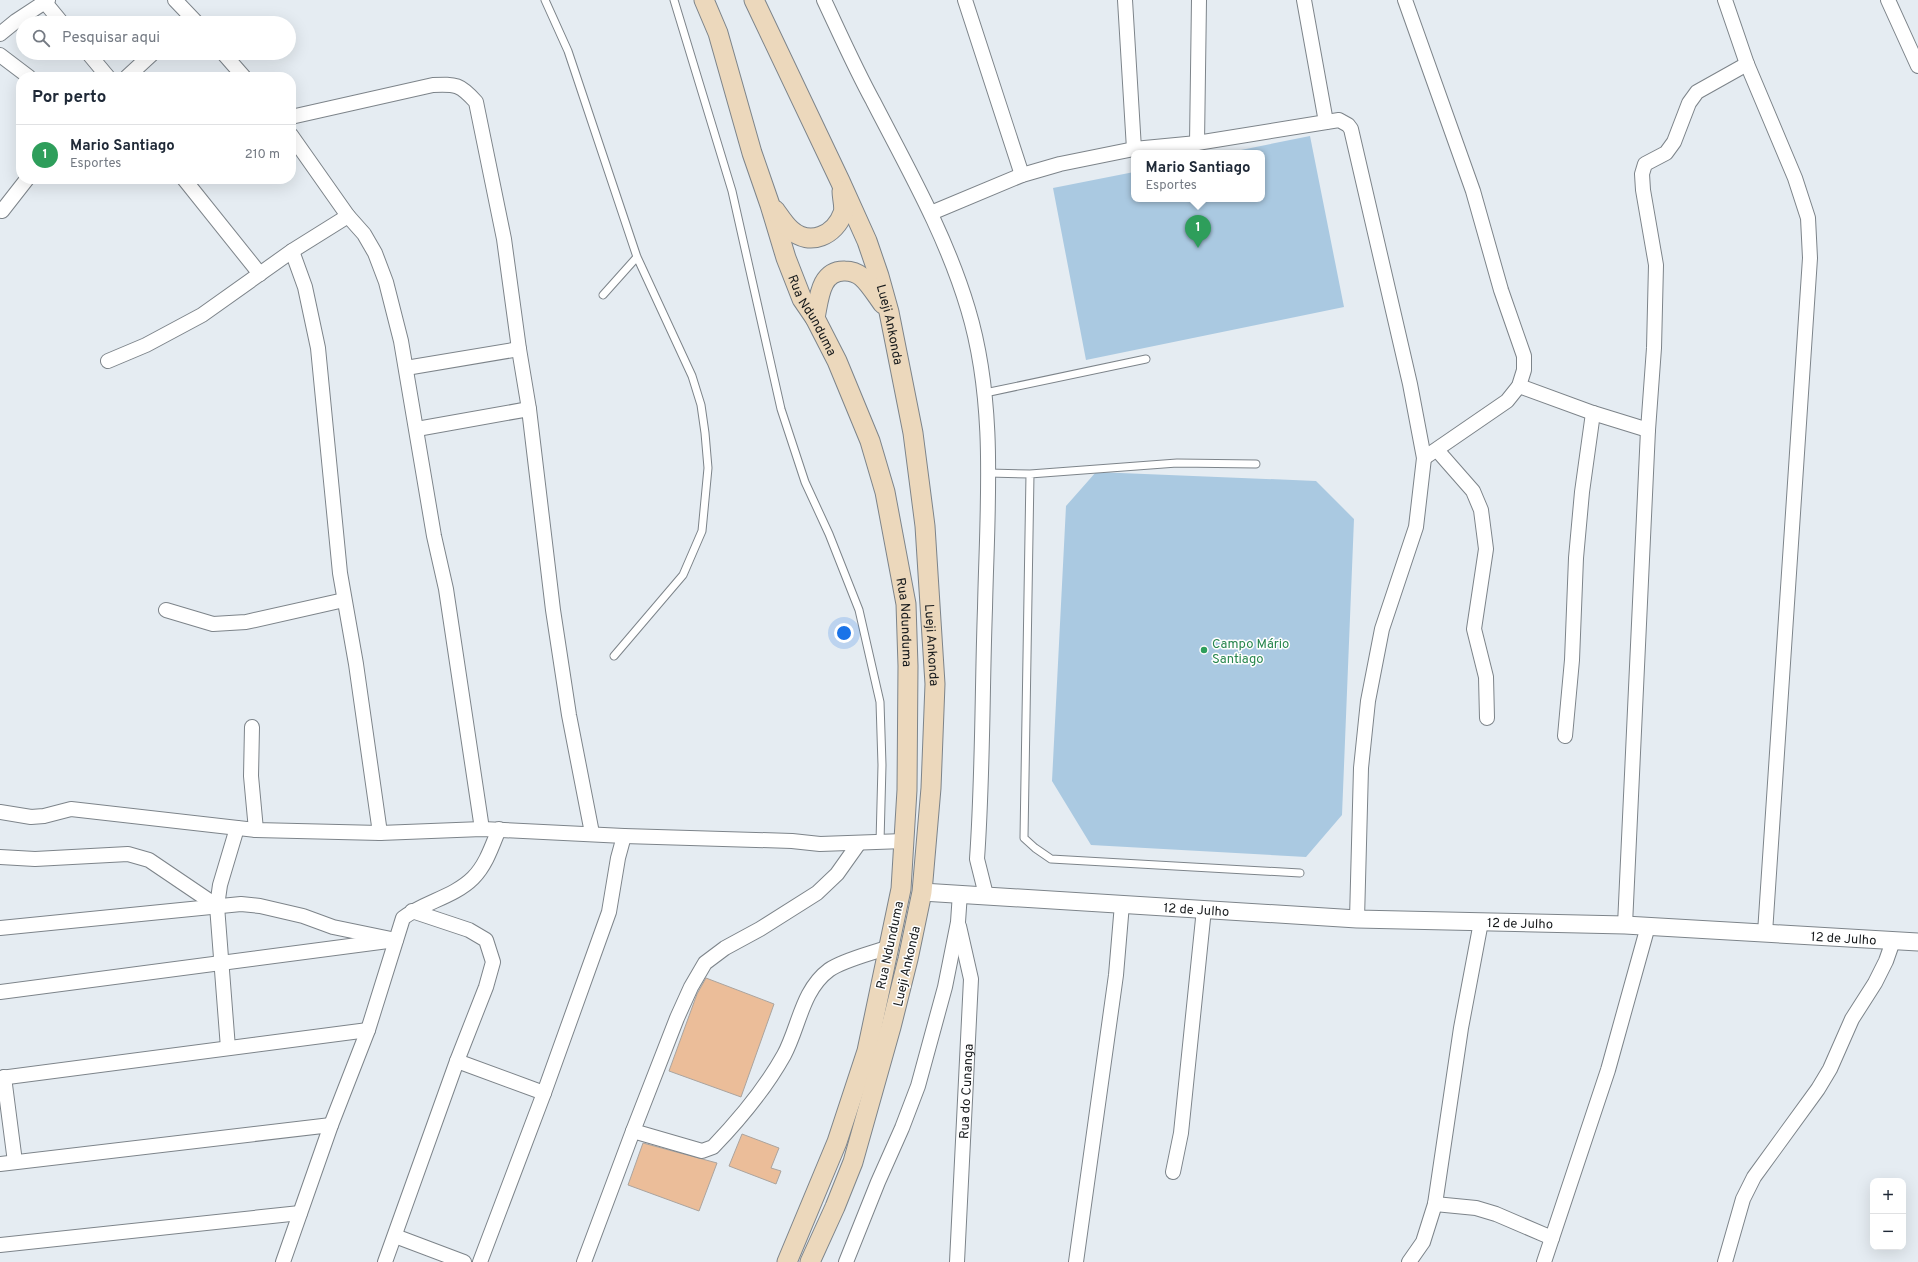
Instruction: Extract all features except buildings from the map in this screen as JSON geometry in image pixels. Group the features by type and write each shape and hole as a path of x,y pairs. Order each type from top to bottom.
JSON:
{"main road":[{"name":"Rua Ndunduma","path":"704,0 718,33 752,152 786,258 802,299 815,318 837,361 870,441 885,492 906,604 908,666 907,782 901,889 867,1051 836,1142 787,1262"},
{"name":"Lueji Ankonda","path":"754,0 867,241 889,312 913,433 925,526 934,668 931,788 922,892 893,1020 853,1162 835,1207 810,1262"},
{"path":"770,205 791,231 805,237 822,237 836,227 844,212 840,181"},
{"path":"815,318 821,289 826,278 837,271 852,271 863,277 889,312"}],"street":[{"path":"175,0 188,16"},
{"path":"824,0 871,98 931,213 947,250 968,309 980,361 985,393 988,473 977,859 986,895"},
{"path":"965,0 1022,175"},
{"path":"1125,0 1134,149"},
{"path":"1197,143 1199,0"},
{"path":"1304,0 1326,122"},
{"path":"1406,0 1473,191 1501,290 1524,356 1524,370 1519,386 1507,401 1424,458"},
{"path":"1724,0 1747,64 1795,178 1808,218 1810,258 1766,933"},
{"path":"1888,0 1918,66"},
{"path":"23,16 45,1 57,16"},
{"path":"0,34 16,21"},
{"path":"0,55 22,72"},
{"path":"94,60 104,72"},
{"path":"132,72 145,60"},
{"path":"229,60 240,72"},
{"path":"1625,925 1648,430 1654,348 1656,266 1643,190 1642,174 1645,164 1666,153 1674,142 1689,103 1697,92 1747,64"},
{"path":"296,116 432,84 450,84 464,88 476,102 504,239 519,349 530,409 553,610 569,715 592,833"},
{"path":"931,213 1022,175 1060,164 1134,149 1197,143 1326,122 1344,122 1351,128 1410,384 1424,458 1416,527 1382,628 1368,701 1361,768 1357,919"},
{"path":"296,142 348,216 364,234 375,253 386,282 401,341 434,536 446,589 482,829"},
{"path":"2,211 23,184"},
{"path":"188,184 260,274"},
{"path":"108,361 146,345 202,316 292,251 348,216"},
{"path":"292,251 305,287 318,348 344,600 356,664 380,833"},
{"path":"406,368 519,349"},
{"path":"1519,386 1594,413 1648,430"},
{"path":"417,429 530,409"},
{"path":"1564,736 1572,660 1577,550 1582,492 1594,413"},
{"path":"1437,450 1472,491 1481,510 1486,549 1474,629 1486,677 1487,718"},
{"path":"166,610 213,624 240,622 344,600"},
{"path":"252,727 251,776 256,830"},
{"path":"0,812 31,817 44,816 71,809 256,830 380,833 499,829 592,833 624,836 792,841 820,844 904,841"},
{"path":"228,1048 217,906 220,885 237,828"},
{"path":"283,1262 331,1124 368,1030 403,918 412,911 459,889 473,878 484,863 499,829"},
{"path":"480,1262 544,1093 609,912 618,858 624,836"},
{"path":"584,1262 677,1018 691,987 705,963 725,948 760,929 817,893 837,874 858,843"},
{"path":"0,857 34,859 128,854 149,860 217,906"},
{"name":"12 de Julho","path":"922,892 960,893 1357,919 1625,925 1918,942"},
{"path":"846,1262 918,1086 945,987 958,922 960,893"},
{"path":"0,928 241,904 260,906 303,916 333,927 396,940"},
{"path":"1076,1262 1116,975 1122,904"},
{"path":"1173,1172 1181,1133 1204,909"},
{"path":"385,1262 457,1061 486,987 493,962 486,940 469,930 412,911"},
{"name":"Rua do Cunanga","path":"957,1262 971,978 958,922"},
{"path":"1409,1262 1423,1242 1435,1204 1461,1028 1481,922"},
{"path":"1544,1262 1608,1070 1648,926"},
{"path":"0,992 396,940"},
{"path":"1725,1262 1744,1199 1754,1177 1818,1089 1830,1069 1852,1019 1886,961 1893,941"},
{"path":"633,1131 702,1151 713,1147 748,1106 773,1073 784,1054 810,991 830,970 857,958 889,947"},
{"path":"15,1162 2,1077 368,1030"},
{"path":"457,1061 544,1093"},
{"path":"0,1164 331,1124"},
{"path":"1435,1204 1476,1208 1496,1214 1552,1238"},
{"path":"0,1245 300,1212"},
{"path":"395,1236 464,1262"}],"lane":[{"path":"545,0 568,51 638,257 692,376 701,405 708,468 707,498 702,531 683,575 614,656"},
{"path":"674,0 732,192 781,409 805,482 829,534 859,610 880,702 882,765 880,842"},
{"path":"603,295 638,257"},
{"path":"985,393 1146,359"},
{"path":"988,473 1030,474 1177,463 1256,464"},
{"path":"1030,474 1024,838 1035,848 1052,858 1300,873"}],"shaded area":[{"path":"1310,136 1344,307 1086,360 1053,188 1131,173 1131,202 1265,202 1265,150 1241,150"},
{"name":"Campo Mário Santiago","path":"1096,472 1316,481 1354,519 1342,815 1306,857 1091,845 1052,781 1066,506"}],"place":[{"name":"Mario Santiago","path":"1198,248"},
{"name":"Campo Mário Santiago","path":"1204,650"}]}
